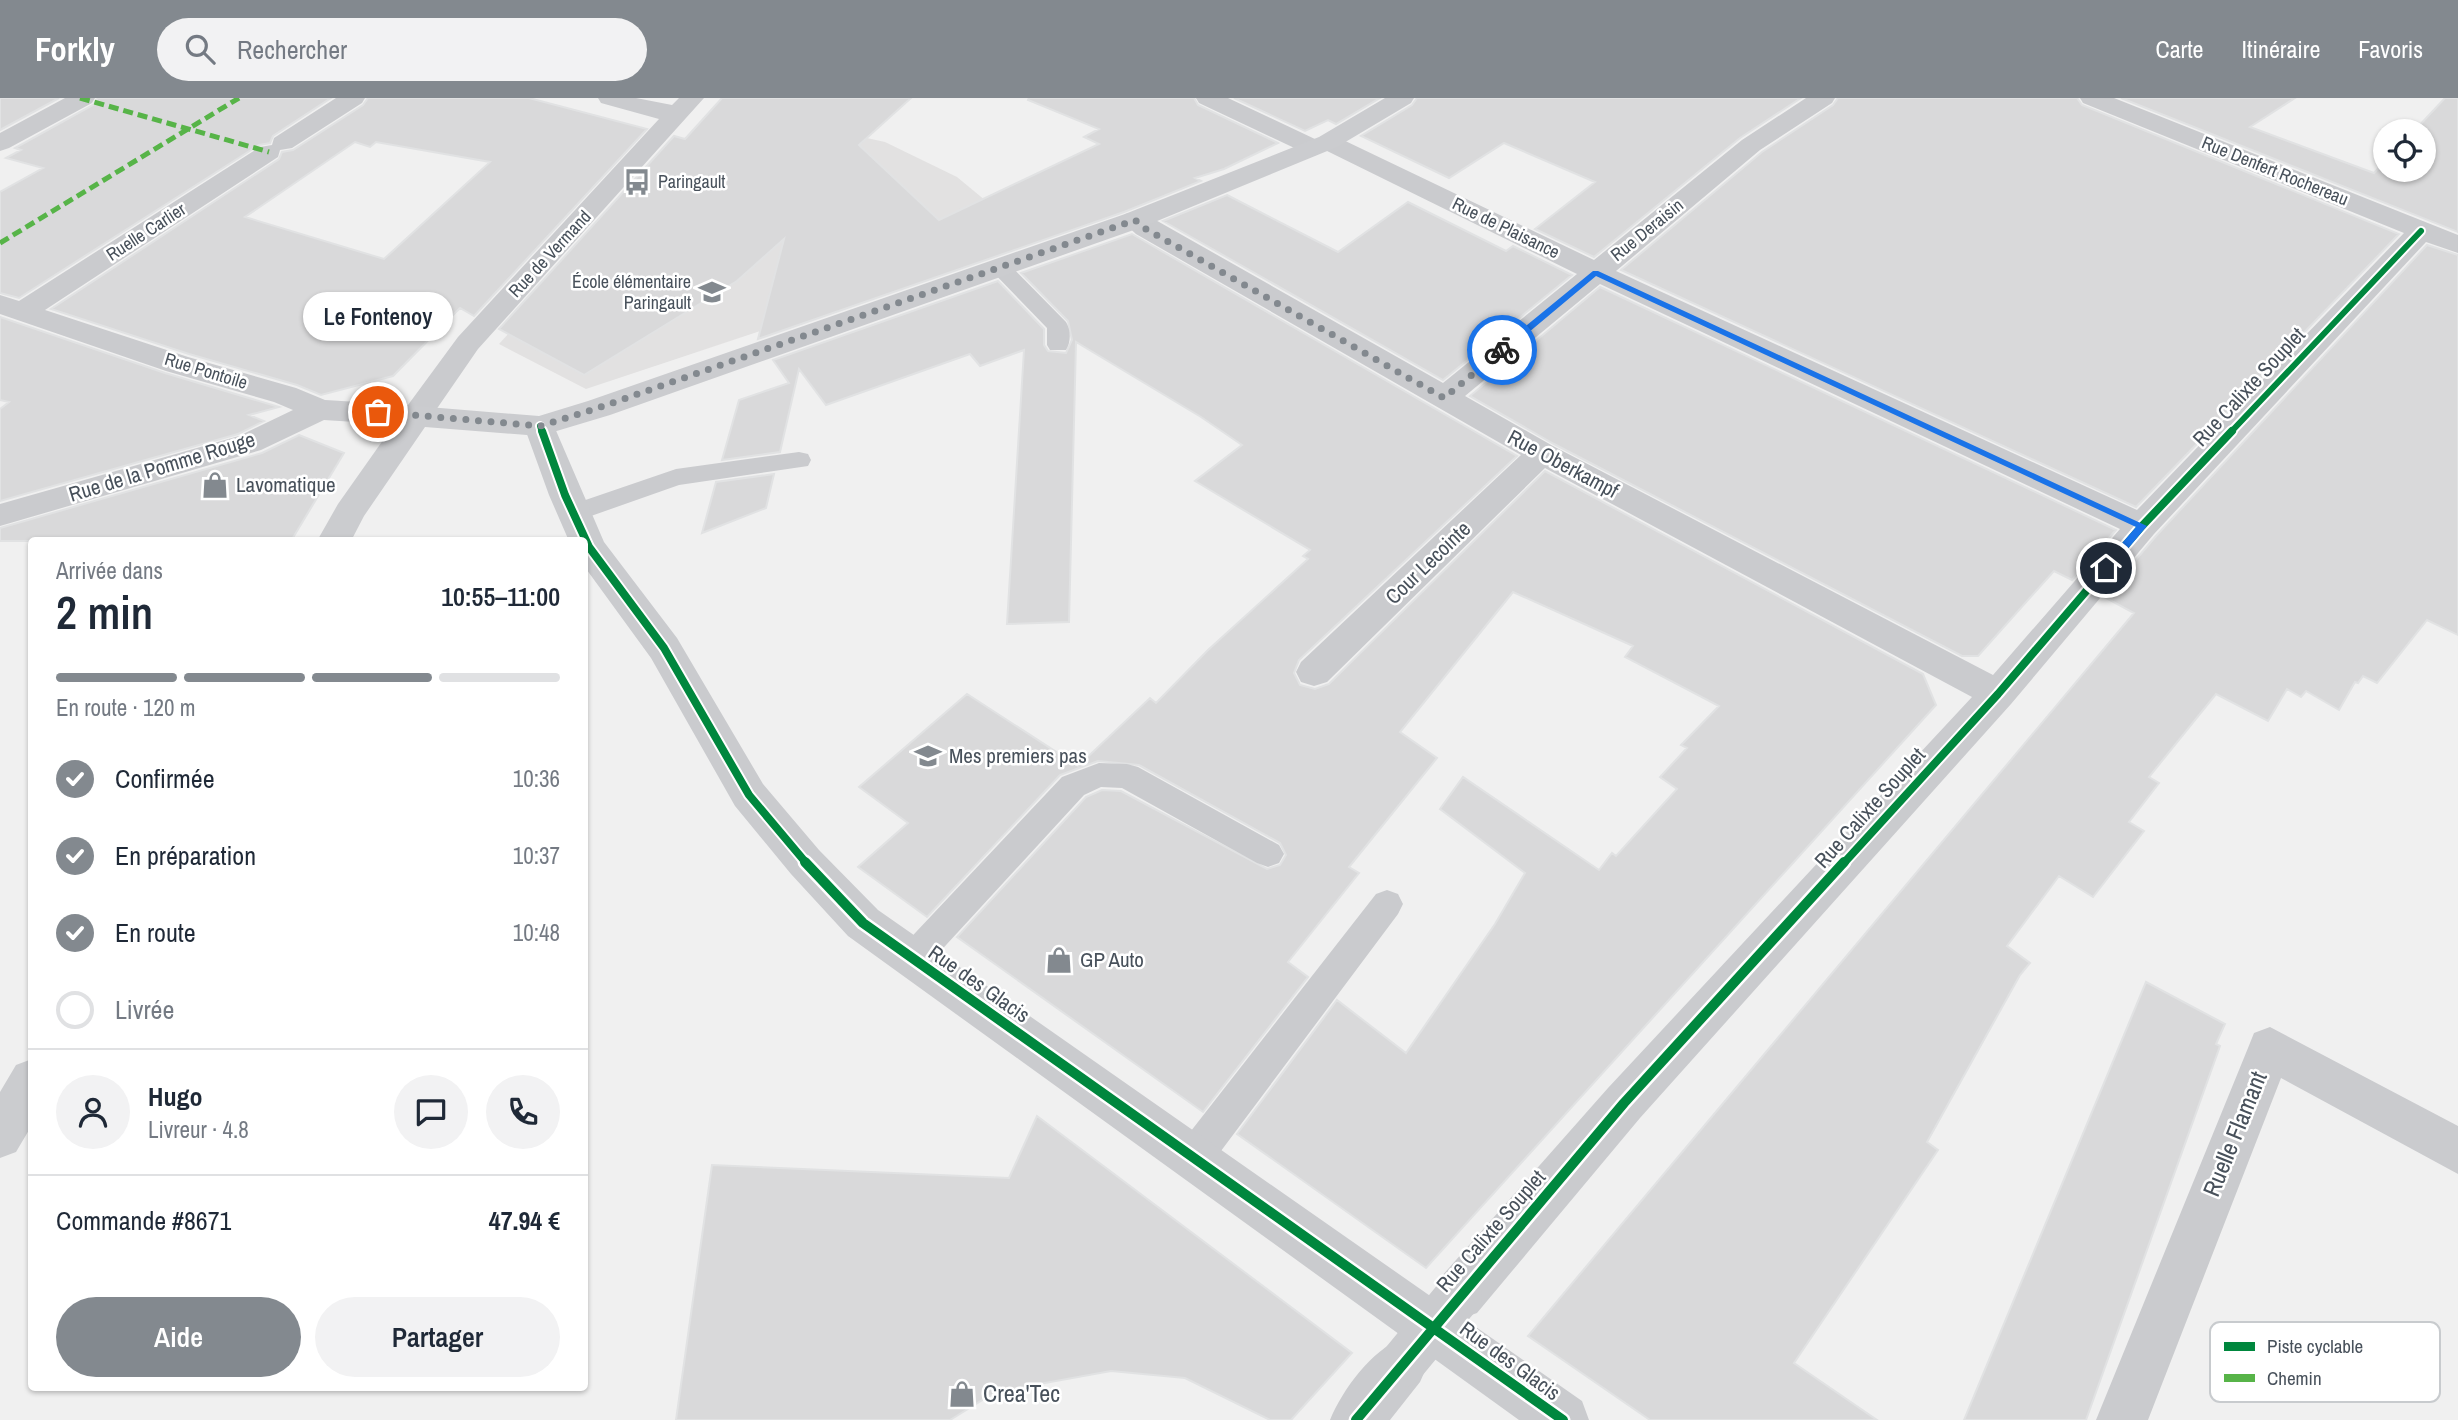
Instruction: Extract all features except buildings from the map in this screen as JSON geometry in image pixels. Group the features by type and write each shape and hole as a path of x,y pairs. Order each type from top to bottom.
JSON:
{"main road":[{"path":"336,537 350,512 416,416 540,426 598,408 1135,220 1321,145 1402,98"},
{"path":"0,1136 28,1087"}],"street":[{"path":"0,144 83,98"},
{"name":"Ruelle Carlier","path":"12,308 354,98"},
{"path":"610,98 658,112 685,105"},
{"name":"Rue de Plaisance","path":"1208,98 1321,145 2142,526"},
{"name":"Rue Deraisin","path":"1444,398 1751,145 1824,98"},
{"name":"Rue Denfert Rochereau","path":"2106,100 2458,246"},
{"name":"Rue de Vermand","path":"416,416 468,343 685,105"},
{"name":"Rue Oberkampf","path":"1135,220 1146,229 1542,453 1998,694"},
{"name":"Rue Calixte Souplet","path":"1356,1420 1624,1103 1998,694 2142,526 2421,231"},
{"name":"Rue Pontoile","path":"12,308 177,364 285,395 320,410 416,416"},
{"name":"Rue de la Pomme Rouge","path":"0,515 250,443 320,410"},
{"name":"Rue des Glacis","path":"540,426 585,537"},
{"name":"Cour Lecointe","path":"1314,672 1542,453"},
{"name":"Rue des Glacis","path":"588,545 664,648 749,795 805,862 863,923 1563,1420"},
{"name":"Ruelle Flamant","path":"2122,1420 2270,1048 2458,1151"}],"lane":[{"path":"1000,268 1058,327 1058,345"},
{"path":"575,513 676,477 799,460"},
{"path":"912,959 1073,786 1099,775 1128,776 1268,854"},
{"path":"1194,1158 1387,904"}],"shaded area":[{"name":"École élémentaire Paringault","path":"721,106 885,142 957,177 1033,240 586,389 499,344 713,109"}],"marked path":[{"path":"80,98 269,152"},
{"path":"0,243 239,98"}],"cycle path":[{"path":"1356,1420 1624,1103 1998,694 2142,526 2421,231"},
{"path":"540,426 565,495 584,537"},
{"path":"588,545 664,648 749,795 805,862 863,923 1563,1420"}],"way so far":[{"path":"378,412 540,426 1135,220 1146,229 1444,398 1502,350"}],"place":[{"name":"Paringault","path":"637,182"},
{"name":"École élémentaire Paringault","path":"712,292"},
{"name":"Le Fontenoy","path":"378,412"},
{"name":"Lavomatique","path":"215,485"},
{"name":"Mes premiers pas","path":"928,756"},
{"name":"GP Auto","path":"1059,960"},
{"name":"Crea'Tec","path":"962,1394"}],"route":[{"path":"1502,350 1595,272 2142,526 2106,568"}]}
